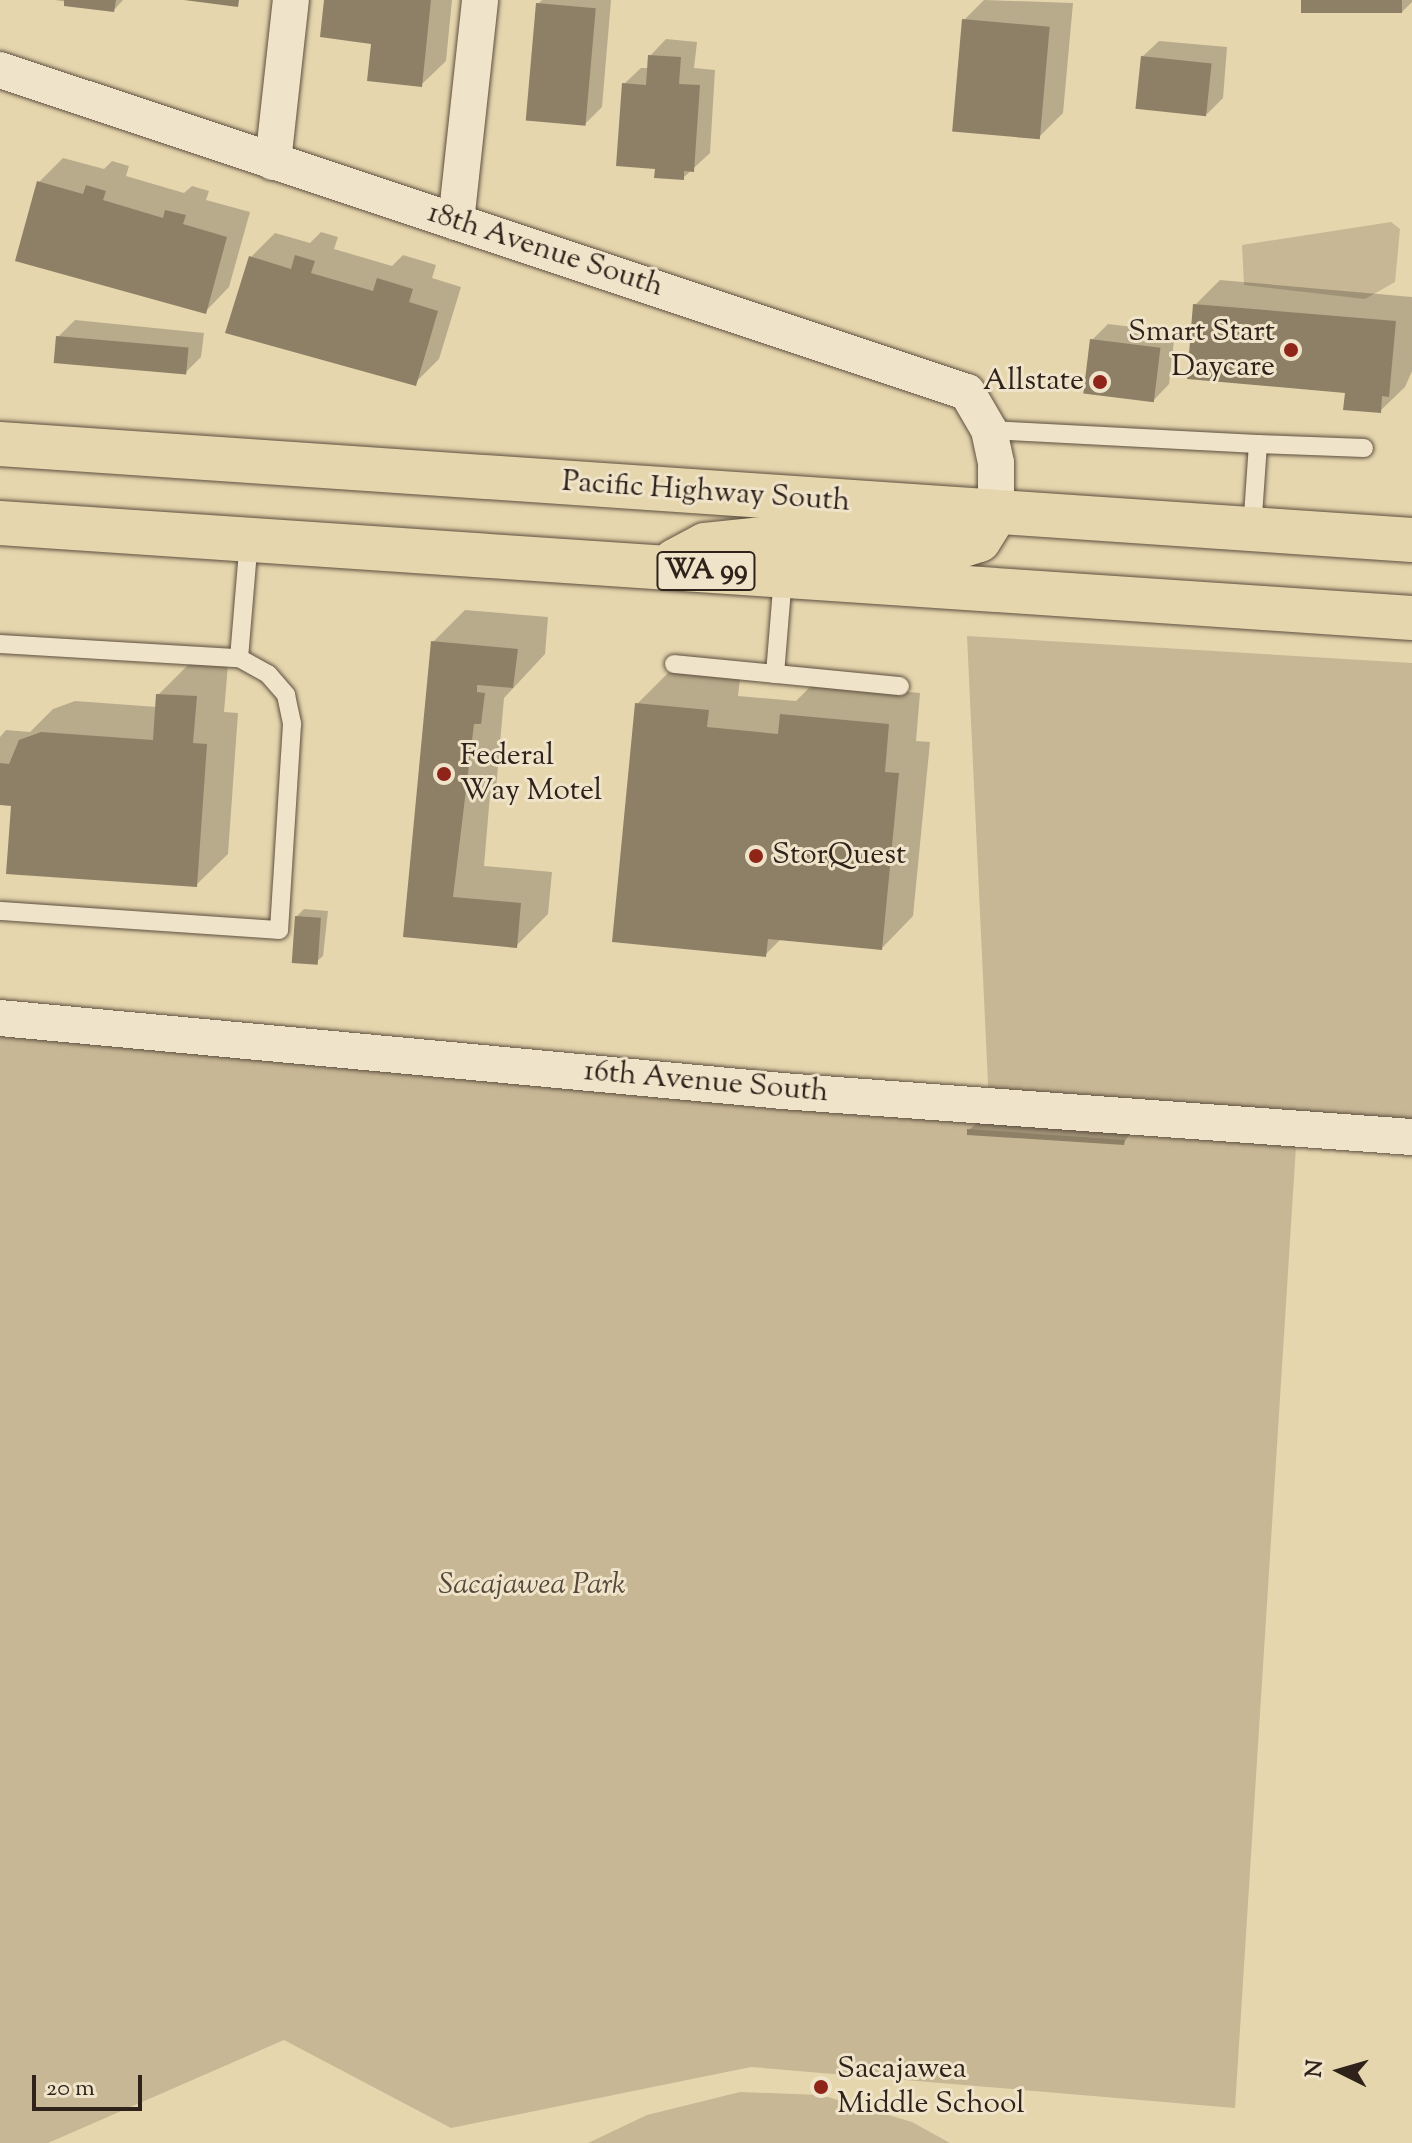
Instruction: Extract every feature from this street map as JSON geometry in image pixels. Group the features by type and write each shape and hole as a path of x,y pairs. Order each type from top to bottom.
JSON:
{"main road":[{"name":"Pacific Highway South","path":"0,444 1412,540"},
{"path":"662,568 705,545 783,537 954,548 979,540 996,513"},
{"name":"WA 99","path":"0,523 1412,618"}],"street":[{"path":"273,162 291,0"},
{"path":"456,222 480,0"},
{"name":"18th Avenue South","path":"0,70 967,392 989,430 996,463 996,513"},
{"name":"16th Avenue South","path":"0,1018 782,1091 1412,1137"}],"lane":[{"path":"989,430 1364,448"},
{"path":"1252,529 1258,444"},
{"path":"239,658 249,539"},
{"path":"775,674 783,577"},
{"path":"0,644 239,658 268,674 286,695 292,724 279,930 0,911"},
{"path":"674,664 900,686"}],"green space":[{"path":"1391,222 1400,229 1395,282 1365,299 1244,285 1242,245"},
{"name":"Sacajawea Park","path":"967,636 1412,663 1412,1138 1297,1130 1235,2108 751,2067 451,2128 284,2040 48,2143 0,2143 0,1018 989,1105"},
{"path":"740,2092 821,2095 912,2122 950,2143 588,2143 647,2115"}],"building":[{"path":"64,0 116,0 114,12 64,6"},
{"path":"184,0 239,0 238,7"},
{"path":"324,0 431,0 422,87 367,81 371,44 320,37"},
{"path":"1301,0 1402,0 1402,13 1301,13"},
{"path":"536,3 596,8 585,126 526,121"},
{"path":"962,19 1050,27 1040,139 952,132"},
{"path":"648,55 681,57 679,84 700,85 694,172 684,171 684,180 654,178 655,169 616,166 622,83 646,85"},
{"path":"1141,56 1212,63 1206,116 1135,109"},
{"path":"37,181 83,194 86,185 106,191 103,200 163,218 165,210 186,215 183,224 227,237 206,314 15,261"},
{"path":"295,255 315,261 311,273 373,291 377,278 413,289 409,302 438,311 416,386 225,333 249,256 291,269"},
{"name":"Smart Start Daycare","path":"1193,304 1396,321 1389,397 1382,396 1381,413 1343,410 1345,393 1187,379"},
{"path":"56,336 188,348 186,374 54,363"},
{"path":"1090,339 1160,348 1154,402 1083,394"},
{"name":"Federal Way Motel","path":"431,641 518,649 513,688 477,685 477,692 485,693 481,724 474,724 453,897 521,903 517,948 403,937"},
{"path":"156,694 197,696 193,743 207,744 197,887 6,874 11,806 0,805 0,763 9,764 19,740 41,732 153,740"},
{"name":"StorQuest","path":"635,703 709,710 707,727 778,734 780,714 889,724 885,772 899,773 882,950 768,939 766,957 612,942"},
{"path":"295,916 321,918 318,965 292,963"},
{"path":"967,1129 1125,1140 1124,1145 967,1135"}],"place":[{"name":"Smart Start Daycare","path":"1291,350"},
{"name":"Allstate","path":"1100,382"},
{"name":"Federal Way Motel","path":"444,774"},
{"name":"StorQuest","path":"756,856"},
{"name":"Sacajawea Middle School","path":"821,2087"}]}
